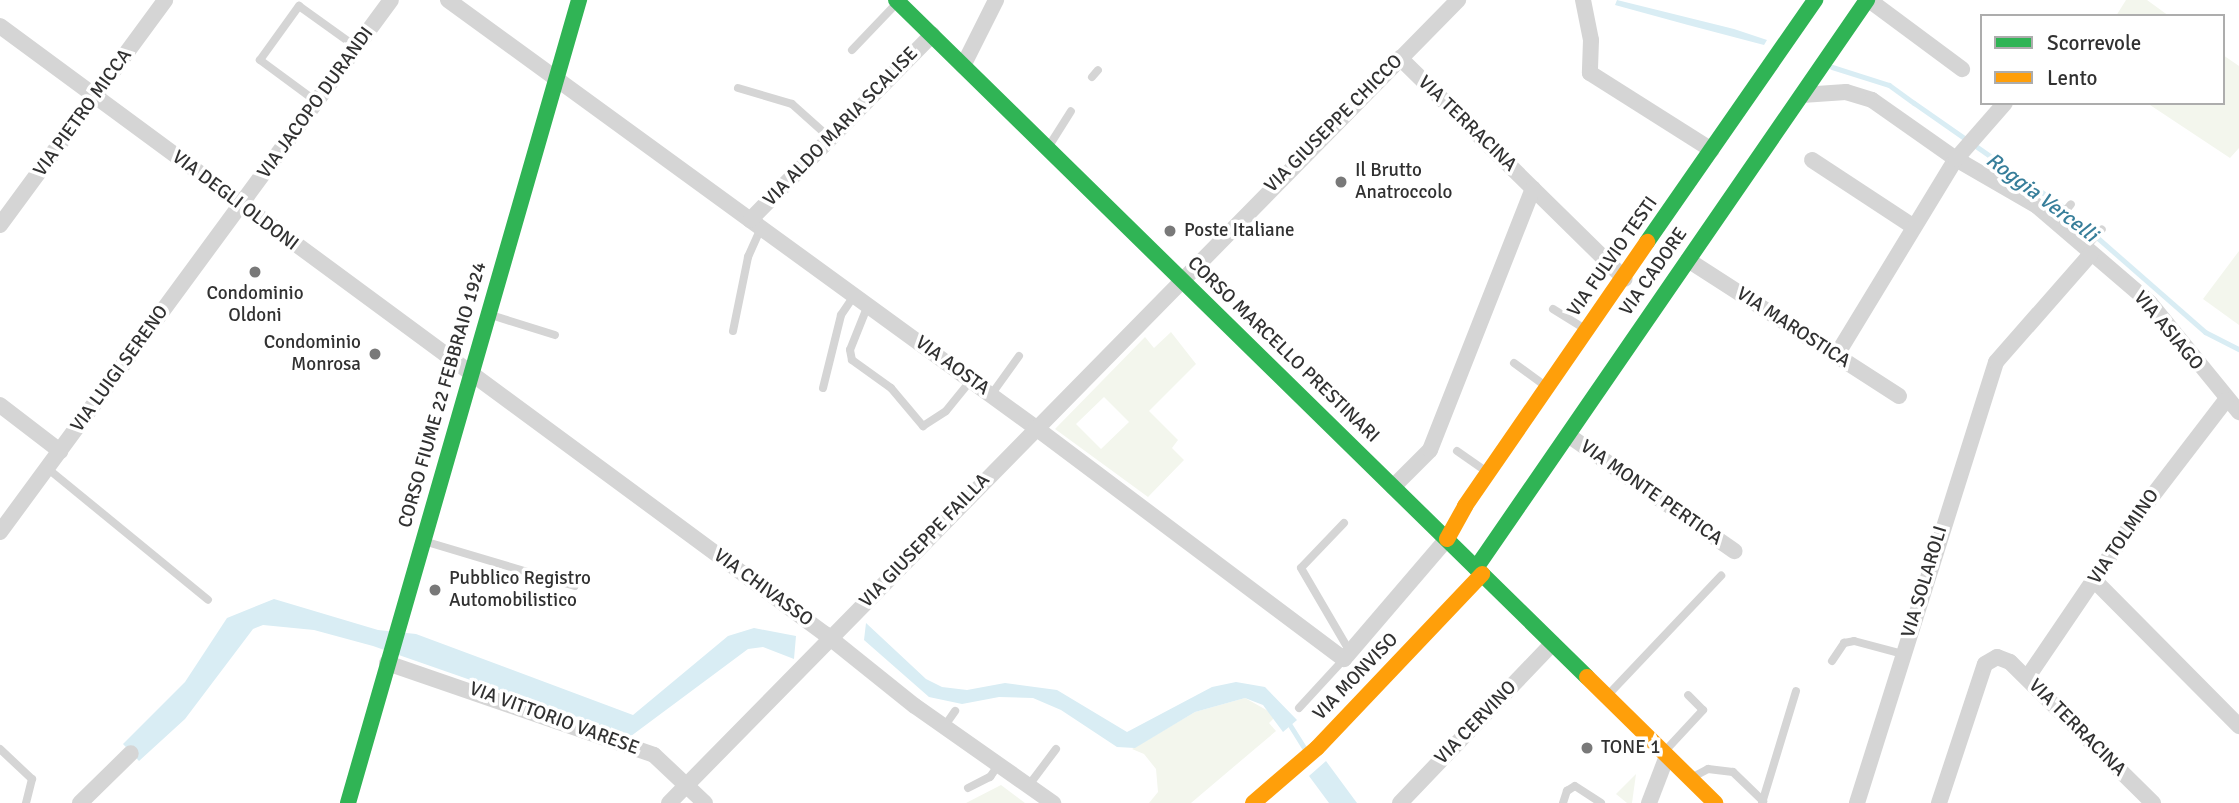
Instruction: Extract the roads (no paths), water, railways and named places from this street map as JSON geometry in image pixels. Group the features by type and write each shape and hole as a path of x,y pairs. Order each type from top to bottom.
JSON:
{"main road":[{"name":"CORSO FIUME 22 FEBBRAIO 1924","path":"348,803 579,0"},
{"name":"VIA FULVIO TESTI","path":"1447,539 1489,472 1625,279 1815,0"},
{"name":"VIA CADORE","path":"1479,571 1568,435 1868,0"},
{"name":"CORSO MARCELLO PRESTINARI","path":"897,1 1715,803"},
{"name":"VIA MONVISO","path":"1253,803 1317,748 1479,571"}],"street":[{"name":"VIA PIETRO MICCA","path":"0,225 165,0"},
{"name":"VIA JACOPO DURANDI","path":"241,206 391,0"},
{"name":"VIA AOSTA","path":"448,0 1347,655"},
{"path":"964,66 996,0"},
{"name":"VIA GIUSEPPE CHICCO","path":"1181,279 1458,0"},
{"path":"1583,0 1591,40 1590,73 1712,150"},
{"path":"1868,0 1962,69"},
{"name":"VIA DEGLI OLDONI","path":"0,26 470,375"},
{"name":"VIA ALDO MARIA SCALISE","path":"756,224 830,138 932,34"},
{"name":"VIA TERRACINA","path":"1400,58 1625,279"},
{"name":"VIA ASIAGO","path":"1802,94 1846,92 1872,100 1964,149 2021,196 2059,218 2150,303 2226,400 2239,412"},
{"path":"1836,356 1964,149 2003,105"},
{"path":"1812,160 1914,227"},
{"name":"VIA TERRACINA","path":"1393,487 1430,450 1533,189"},
{"name":"VIA LUIGI SERENO","path":"0,533 241,206"},
{"name":"VIA SOLAROLI","path":"1857,803 1996,362 2090,247"},
{"name":"VIA MAROSTICA","path":"1688,260 1899,396"},
{"name":"VIA GIUSEPPE FAILLA","path":"669,803 1181,279"},
{"name":"VIA CHIVASSO","path":"470,375 831,638 917,715 950,718 999,764 1053,803"},
{"name":"VIA TOLMINO","path":"2027,678 2185,449 2226,400"},
{"path":"0,405 60,451"},
{"name":"VIA MONTE PERTICA","path":"1568,435 1734,551"},
{"path":"1347,655 1447,539"},
{"path":"2094,580 2239,726"},
{"name":"VIA CERVINO","path":"1400,803 1553,643"},
{"name":"VIA VITTORIO VARESE","path":"389,657 654,755 705,803"},
{"name":"VIA TERRACINA","path":"1939,803 1985,664 1997,657 2027,678 2153,803"},
{"path":"80,803 131,753"},
{"path":"1649,803 1665,754"}],"lane":[{"path":"852,50 897,1"},
{"path":"317,102 260,60 291,16 299,6 356,47"},
{"path":"738,88 792,104 830,138"},
{"path":"1048,148 1071,111"},
{"path":"2059,218 2069,205"},
{"path":"733,331 756,224"},
{"path":"2090,247 2101,230"},
{"path":"823,388 841,315 854,296"},
{"path":"868,306 850,350 852,360 891,388 923,426 946,411 971,380"},
{"path":"1553,309 1588,331"},
{"path":"488,314 537,327 555,335"},
{"path":"991,395 1019,356"},
{"path":"1514,363 1548,387"},
{"path":"1457,450 1489,472"},
{"path":"47,468 208,600"},
{"path":"1299,708 1347,655 1301,568 1344,523"},
{"path":"423,540 575,586"},
{"path":"1607,697 1721,576"},
{"path":"1832,661 1838,648 1854,641 1903,654"},
{"path":"1690,779 1708,769 1733,772 1763,802 1796,691"},
{"path":"1665,754 1703,710 1688,695"},
{"path":"0,749 32,779 26,803"},
{"path":"1028,785 1056,749"},
{"path":"968,788 990,777 999,764"},
{"path":"1563,803 1567,791 1575,786 1601,803"}],"waterway":[{"name":"Roggia Vercelli","path":"1832,67 1889,85 2060,205 2205,332 2239,349"},
{"path":"1288,722 1305,749"}],"place":[{"name":"Il Brutto Anatroccolo","path":"1341,182"},
{"name":"Poste Italiane","path":"1170,231"},
{"name":"Condominio Oldoni","path":"255,272"},
{"name":"Condominio Monrosa","path":"375,354"},
{"name":"Pubblico Registro Automobilistico","path":"435,590"},
{"name":"TONE 1","path":"1587,748"}]}
